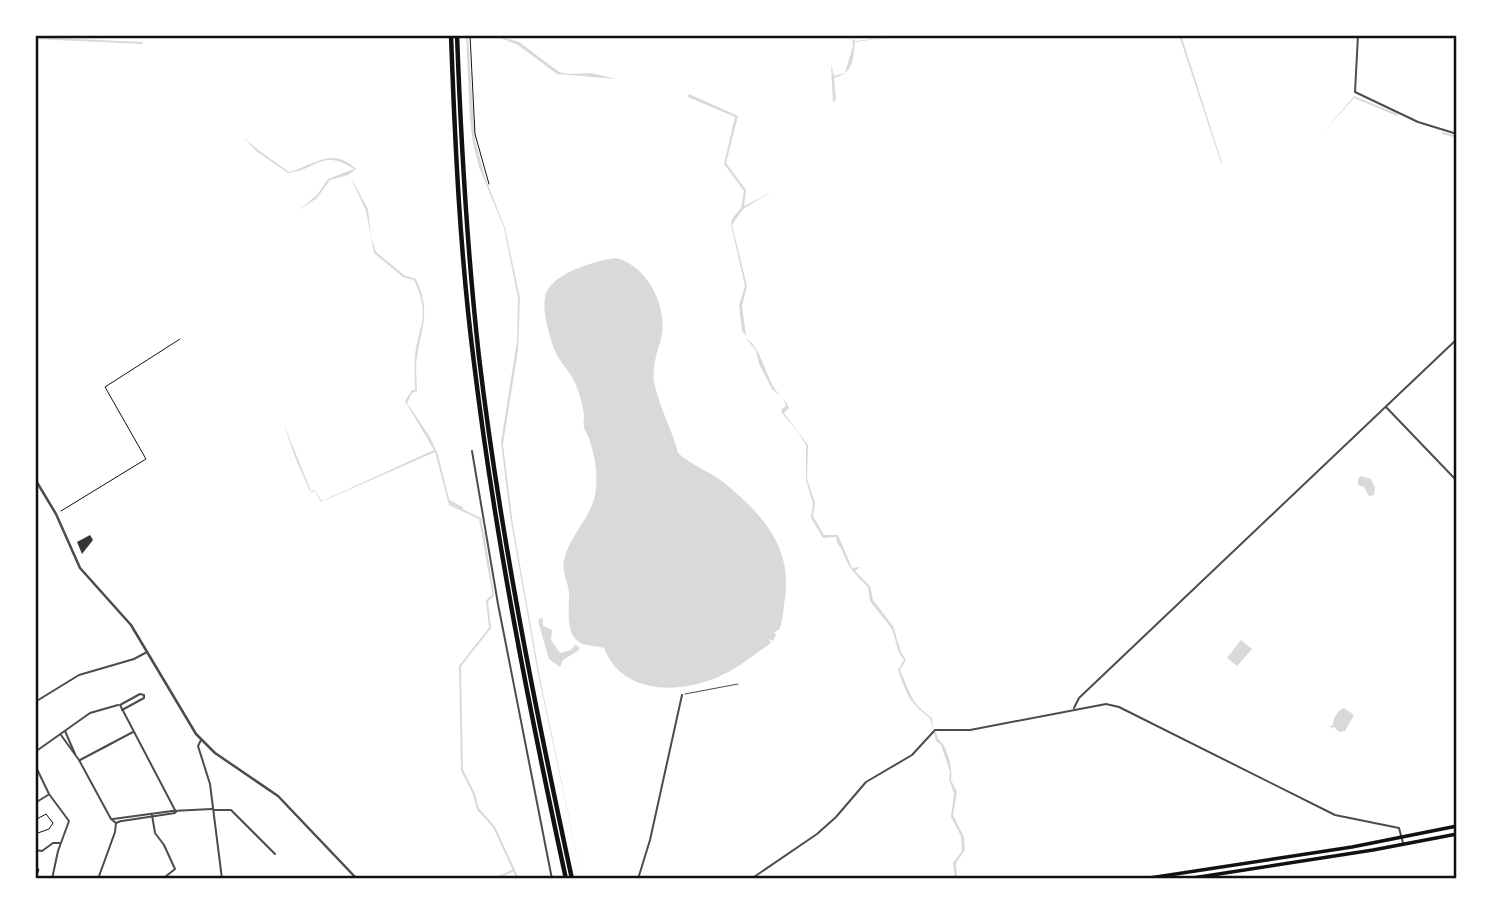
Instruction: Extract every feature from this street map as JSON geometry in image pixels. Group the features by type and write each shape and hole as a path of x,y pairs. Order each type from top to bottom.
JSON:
{"highway":[{"path":"451,35 460,221 480,413 517,639 564,879"},
{"path":"457,35 466,220 486,412 516,601 572,879"}],"main road":[{"path":"1143,879 1402,838 1457,826"},
{"path":"1186,879 1456,835"},
{"path":"1233,865 1234,871"}],"street":[{"path":"1358,35 1355,92 1418,122 1457,134"},
{"path":"1074,709 1079,698 1457,339"},
{"path":"1386,407 1457,481"},
{"path":"471,451 552,879"},
{"path":"35,479 56,514 80,568 131,625 201,740 215,753 278,796 357,879"},
{"path":"35,702 82,673 134,659 148,652"},
{"path":"35,752 96,710 120,705 140,694 144,695 144,698 122,710"},
{"path":"638,879 650,840 682,695"},
{"path":"751,879 817,834 836,817 866,782 912,755 935,730 970,730 1106,704 1119,707 1335,815 1398,827 1404,844"},
{"path":"120,705 176,812"},
{"path":"65,731 76,755"},
{"path":"79,760 134,732"},
{"path":"61,735 76,755 111,819 116,823"},
{"path":"201,740 198,746 209,784 222,879"},
{"path":"35,765 49,794 69,820 52,879"},
{"path":"35,803 49,794"},
{"path":"111,819 213,809 231,810 275,854"},
{"path":"153,815 155,834 164,845 175,869 165,877 157,879"},
{"path":"116,823 121,819"},
{"path":"97,879 116,832 116,823"},
{"path":"35,850 41,851 53,843 61,843"}],"lane":[{"path":"682,695 738,684"}],"path":[{"path":"470,35 475,134 489,184"},
{"path":"56,514 146,459 105,387 180,339"},
{"path":"35,823 46,814 53,823 49,829 35,834"},
{"path":"35,864 39,870 35,879"}],"shaded area":[{"path":"466,35 475,140 485,177 505,228 520,298 518,350 503,444 513,525 540,678 582,879 538,674 510,516 501,442 517,341 518,298 504,228 479,167 473,143"},
{"path":"493,35 519,42 559,72 591,73 617,79 557,74 518,45"},
{"path":"1181,35 1222,163 1221,163"},
{"path":"892,37 855,42 852,60 845,73 853,46 852,39 855,41"},
{"path":"831,64 834,76 845,73 834,78 836,99 833,103"},
{"path":"689,94 738,116 726,163 746,190 744,206 771,192 743,209 732,225 747,286 742,306 746,336 742,331 739,305 745,286 731,225 732,219 741,208 744,191 724,164 735,117 688,97"},
{"path":"1354,96 1398,114 1397,116 1354,98 1323,133"},
{"path":"244,137 289,172 331,158 347,162 356,169 348,175 330,180 317,198 299,210 317,195 328,179 354,169 334,160 327,160 288,173 256,151"},
{"path":"350,176 368,209 371,237 376,252 404,275 416,279 421,290 424,318 416,361 417,391 412,393 407,403 430,437 438,455 450,503 481,518 493,597 479,519 449,505 435,452 321,502 315,491 312,492 310,491 283,422 311,491 315,490 322,501 434,450 405,401 412,390 415,390 415,356 423,312 419,293 414,280 403,277 374,253 366,211"},
{"path":"615,258 637,269 646,278 658,301 663,327 654,365 654,382 678,453 723,482 751,507 773,535 785,567 783,617 779,630 774,632 776,635 773,641 769,639 771,643 723,675 684,687 668,688 637,682 623,674 612,663 604,648 577,641 569,624 569,592 564,560 571,541 591,507 596,469 584,428 584,412 579,393 574,380 556,354 550,336 545,299 551,286 567,273"},
{"path":"746,338 755,347 773,386 782,397 772,389 759,364 756,351"},
{"path":"783,399 789,408 784,413 808,445 807,479 815,503 813,516 824,535 838,535 852,568 860,567 855,571 870,586 873,600 893,626 906,660 900,670 909,692 915,702 932,718 933,730 930,718 913,703 906,692 898,670 904,660 899,653 892,629 870,601 868,587 850,568 836,537 823,538 811,518 813,504 806,480 806,445 782,413 781,410 786,406"},
{"path":"1361,476 1371,479 1375,488 1374,495 1369,496 1364,487 1358,485"},
{"path":"543,619 543,626 552,630 551,640 560,653 571,650 575,645 579,647 579,650 563,660 560,667 549,659 538,621"},
{"path":"1241,640 1252,649 1237,666 1227,658"},
{"path":"1344,708 1354,715 1345,731 1339,732 1330,726 1333,725 1338,712"},
{"path":"936,732 949,757 951,780 957,792 953,815 964,837 965,850 956,863 957,879 953,863 962,851 961,836 951,817 954,793 941,745 936,741"}],"building":[{"path":"90,535 93,540 82,554 77,542"}],"waterway":[{"path":"35,38 142,43"},
{"path":"1443,133 1457,137"},
{"path":"449,501 462,508"},
{"path":"483,533 489,569"},
{"path":"493,595 487,601 490,628 460,666 462,770 478,809 494,827 518,879"},
{"path":"494,879 514,870"}]}
